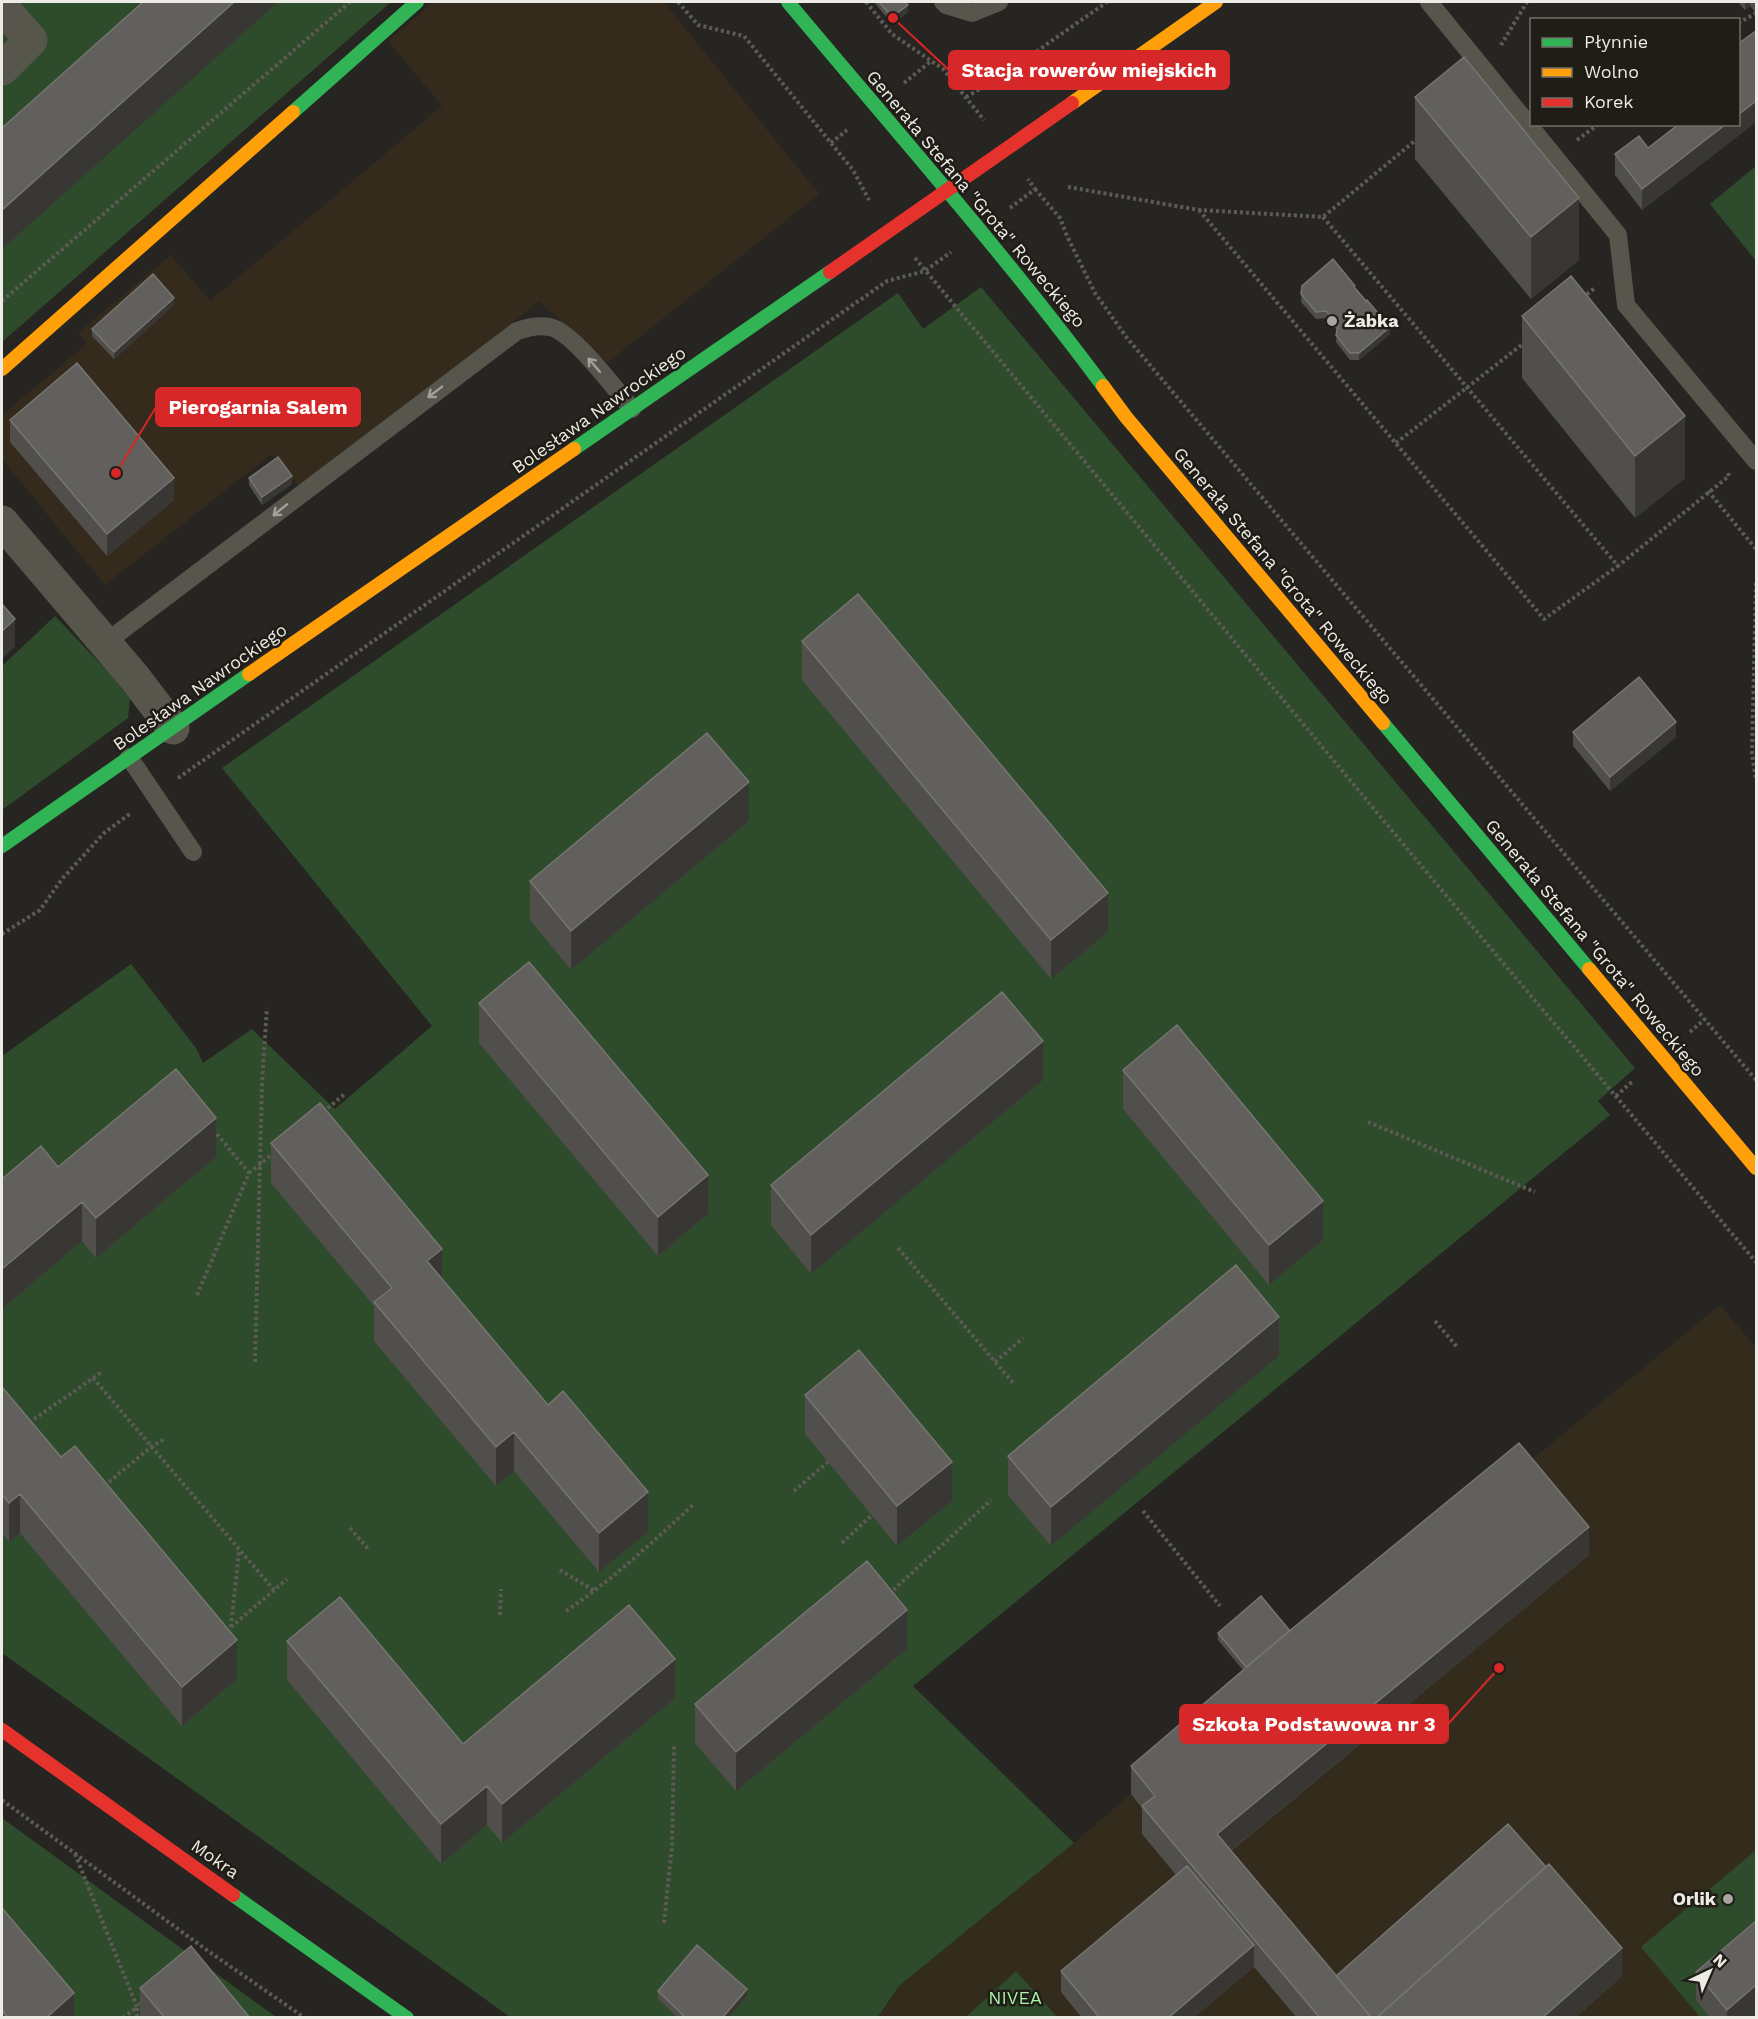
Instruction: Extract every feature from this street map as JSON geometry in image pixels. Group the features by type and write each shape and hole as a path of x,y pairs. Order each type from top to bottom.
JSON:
{"street":[{"path":"2,369 417,2"},
{"name":"Generała Stefana \"Grota\" Roweckiego","path":"789,2 997,250 1053,319 1126,417 1756,1167"},
{"name":"Bolesława Nawrockiego","path":"2,846 1216,2"},
{"path":"2,7 31,40 2,69"},
{"path":"2,522 105,643 173,728"},
{"name":"Mokra","path":"2,1730 407,2018"}],"lane":[{"path":"943,2 946,6 972,13 999,2"},
{"path":"1429,2 1618,236 1626,305 1756,461"},
{"path":"105,643 303,491 518,331 534,326 552,327 572,339 633,409"},
{"path":"129,757 193,852"}],"path":[{"path":"2,301 350,2"},
{"path":"678,2 698,25 744,36 853,170 870,202 891,229 1428,875 1756,1262"},
{"path":"866,2 892,34 943,69 966,97 996,80 1107,2"},
{"path":"1740,22 1756,13"},
{"path":"1068,187 1199,210 1323,217 1421,136"},
{"path":"1035,189 1060,218 1066,236 1095,293 1127,338 1756,1080"},
{"path":"1199,210 1544,619 1618,566 1708,491 1756,549"},
{"path":"1323,217 1618,566"},
{"path":"2,934 40,910 62,879 104,833 154,795 887,281"},
{"path":"1575,303 1603,282"},
{"path":"1396,443 1529,339"},
{"path":"1756,583 1755,725 1752,754 1756,780"},
{"path":"255,1362 262,1082 267,1008"},
{"path":"320,1115 346,1094"},
{"path":"1368,1122 1536,1192"},
{"path":"213,1128 249,1173"},
{"path":"197,1295 249,1173 277,1150"},
{"path":"898,1248 1014,1384"},
{"path":"1436,1321 1458,1348"},
{"path":"995,1362 1023,1338"},
{"path":"34,1419 102,1372"},
{"path":"93,1378 274,1590"},
{"path":"109,1482 151,1447 166,1438"},
{"path":"794,1491 828,1462"},
{"path":"888,1594 991,1500"},
{"path":"566,1611 595,1591 694,1504"},
{"path":"1143,1511 1220,1605"},
{"path":"842,1543 872,1515"},
{"path":"350,1528 369,1550"},
{"path":"239,1550 231,1628 286,1580"},
{"path":"560,1570 595,1591"},
{"path":"500,1615 501,1589"},
{"path":"664,1923 672,1846 674,1746"},
{"path":"2,1800 305,2018"},
{"path":"74,1853 137,2007 137,2018"},
{"path":"199,1958 208,1950"},
{"path":"123,2018 146,2000"}],"shaded area":[{"path":"434,2 664,2 819,194 607,363 539,301 305,494 272,454 105,585 2,459 2,415 87,344 78,333 171,255 210,301 442,106 388,41"},
{"path":"1720,1305 1756,1348 1756,2017 878,2018 899,1986 1074,1843 1256,1687 1216,1638 1259,1603 1300,1650"}],"green space":[{"path":"2,2 391,2 2,342"},
{"path":"1756,166 1756,261 1710,204"},
{"path":"981,287 1635,1068 1598,1101 1610,1115 913,1686 1074,1843 899,1986 878,2017 510,2017 2,1653 2,1056 131,964 196,1048 203,1063 252,1029 335,1109 432,1026 222,768 898,293 923,329"},
{"path":"55,616 111,675 130,699 128,718 2,810 2,666"},
{"path":"2,1818 276,2017 2,2017"},
{"name":"Orlik","path":"1756,1850 1756,2017 1700,2017 1641,1947"},
{"name":"NIVEA","path":"1016,1971 1057,2017 966,2017"}],"building":[{"path":"143,2 234,2 2,210 2,128"},
{"path":"879,2 905,2 908,5 892,17"},
{"path":"1756,31 1756,101 1740,113 1740,43"},
{"path":"1464,57 1579,198 1531,237 1415,97"},
{"path":"1676,126 1723,126 1642,189 1615,154 1639,136 1648,148"},
{"path":"1333,259 1354,287 1390,327 1359,353 1350,353 1336,335 1338,325 1326,311 1316,312 1301,294 1302,286"},
{"path":"153,274 174,298 114,352 92,329"},
{"path":"1571,276 1685,416 1635,456 1522,316"},
{"path":"77,363 174,478 107,534 10,420"},
{"path":"278,457 292,476 262,497 249,478"},
{"path":"858,594 1108,893 1051,940 802,641"},
{"path":"2,604 15,619 2,631"},
{"path":"1639,677 1676,722 1610,777 1573,732"},
{"path":"707,733 749,782 571,931 530,881"},
{"path":"529,962 708,1175 658,1217 479,1003"},
{"path":"1002,992 1043,1041 811,1235 771,1185"},
{"path":"1177,1025 1323,1201 1269,1245 1123,1070"},
{"path":"176,1069 216,1118 96,1218 82,1202 2,1269 2,1179 41,1146 58,1167"},
{"path":"320,1103 442,1249 427,1261 548,1405 563,1391 648,1492 599,1533 514,1432 496,1447 374,1302 392,1288 271,1143"},
{"path":"1236,1265 1279,1317 1051,1507 1008,1456"},
{"path":"859,1350 952,1462 897,1506 805,1395"},
{"path":"2,1387 61,1457 75,1446 237,1640 182,1687 20,1494 9,1503 2,1494"},
{"path":"1519,1443 1589,1527 1217,1834 1372,2018 1320,2018 1142,1806 1155,1796 1131,1766 1276,1642"},
{"path":"867,1561 907,1610 736,1752 695,1704"},
{"path":"1261,1596 1290,1631 1246,1667 1218,1633"},
{"path":"340,1597 463,1744 629,1605 675,1659 502,1804 487,1786 441,1824 287,1641"},
{"path":"1508,1824 1546,1867 1376,2018 1372,2018 1336,1976"},
{"path":"1549,1864 1622,1948 1542,2018 1376,2018"},
{"path":"1187,1866 1254,1945 1168,2018 1100,2018 1061,1971"},
{"path":"2,1908 74,1993 46,2018 8,2018 2,2010"},
{"path":"1756,1921 1756,1985 1727,2010 1696,1972"},
{"path":"697,1945 747,1989 722,2018 686,2018 658,1991"},
{"path":"191,1946 250,2018 165,2018 140,1988"}],"traffic: fast":[{"path":"293,112 417,2"},
{"path":"788,2 988,240 1103,386"},
{"path":"574,449 830,272"},
{"path":"2,846 249,674"},
{"path":"1383,723 1589,969"},
{"path":"233,1895 407,2018"}],"traffic: slow":[{"path":"1072,103 1216,2"},
{"path":"2,369 293,112"},
{"path":"1103,386 1126,417 1383,723"},
{"path":"249,674 574,449"},
{"path":"1589,969 1756,1168"}],"traffic: jam":[{"path":"830,272 1072,103"},
{"path":"2,1730 233,1895"}],"place":[{"name":"Stacja rowerów miejskich","path":"893,18"},
{"name":"Żabka","path":"1332,321"},
{"name":"Pierogarnia Salem","path":"116,473"},
{"name":"Szkoła Podstawowa nr 3","path":"1499,1668"},
{"name":"Orlik","path":"1728,1899"}]}
